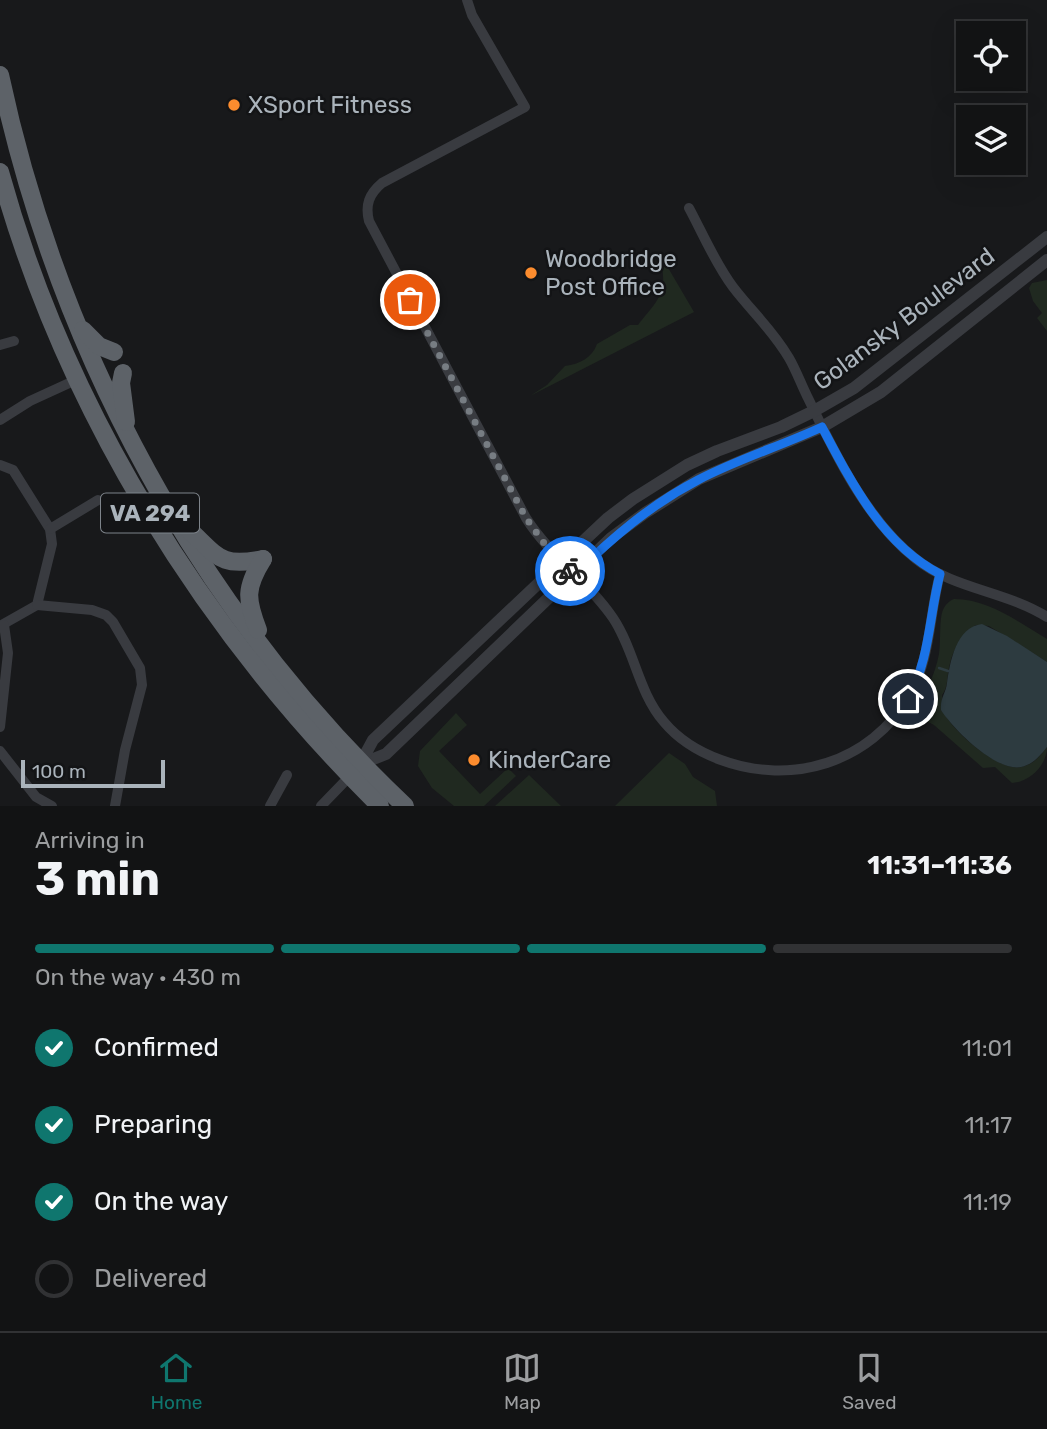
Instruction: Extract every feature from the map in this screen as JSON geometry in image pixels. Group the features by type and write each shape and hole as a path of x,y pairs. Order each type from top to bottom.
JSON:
{"highway":[{"name":"VA 294","path":"0,75 38,215 77,323 128,436 172,514 214,580 356,769 380,806"},
{"name":"VA 294","path":"0,172 39,289 78,379 126,473 184,568 251,663 307,731 405,806"},
{"path":"77,323 99,346 114,352"},
{"path":"123,373 121,386 128,436"},
{"path":"172,514 222,559 240,563 263,559 251,579 248,596 249,607 265,649"}],"street":[{"path":"467,1 525,107 382,183 370,197 367,213 369,221 526,518 536,534 613,619 631,652 645,693 663,722 699,751 756,770 783,772 815,767 848,755 877,735 901,710 916,685 925,660 932,602 940,574"},
{"path":"689,208 723,274 777,338 822,427 855,484 888,532 917,561 940,574 1016,600 1047,617"},
{"name":"Golansky Boulevard","path":"356,769 373,740 608,518 659,481 717,451 814,411 854,388 1047,237"},
{"path":"1032,248 1045,261"},
{"name":"Golansky Boulevard","path":"356,769 386,754 611,538 674,493 732,464 822,427 881,392 1045,261"},
{"path":"0,345 14,341"},
{"path":"0,420 30,401 78,379"},
{"path":"0,465 13,470 50,529 52,544 37,605"},
{"path":"50,529 99,499"},
{"path":"0,727 8,653 2,625 37,605 102,612 113,622 140,668 142,685 125,750 115,806"},
{"path":"0,751 36,797 52,806"},
{"path":"321,806 356,769"},
{"path":"270,806 287,775"}],"shaded area":[{"path":"660,254 694,312 530,396 547,385 565,366 589,357 597,344 630,325 638,325 662,290"},
{"path":"1047,280 1047,331 1037,318 1042,313 1033,301 1029,288 1032,283"},
{"path":"954,599 991,607 1047,639 1047,662 989,626 976,625 965,634 957,646 942,695 945,714 951,724 979,750 1002,764 1012,767 1025,766 1036,760 1047,747 1041,766 1031,776 1019,782 1012,783 995,767 983,768 934,725 913,714 929,685 937,662 943,610 947,603"},
{"path":"982,624 1007,636 1047,662 1047,747 1036,760 1025,766 1011,767 1000,763 976,748 941,710 950,665 960,638 973,627"},
{"path":"456,713 467,725 439,751 480,794 508,768 516,776 484,806 454,806 432,788 418,766 420,751"},
{"path":"669,753 685,764 693,777 715,791 717,806 615,806"},
{"path":"529,775 561,806 495,806"}],"waterway":[{"path":"939,668 948,671"}],"way so far":[{"path":"410,300 526,518 536,534 570,571"}],"place":[{"name":"XSport Fitness","path":"234,105"},
{"name":"Woodbridge Post Office","path":"531,273"},
{"name":"KinderCare","path":"474,760"}],"route":[{"path":"570,571 574,575 611,538 674,493 732,464 822,427 880,523 917,561 940,574 932,602 925,660 908,699"}]}
